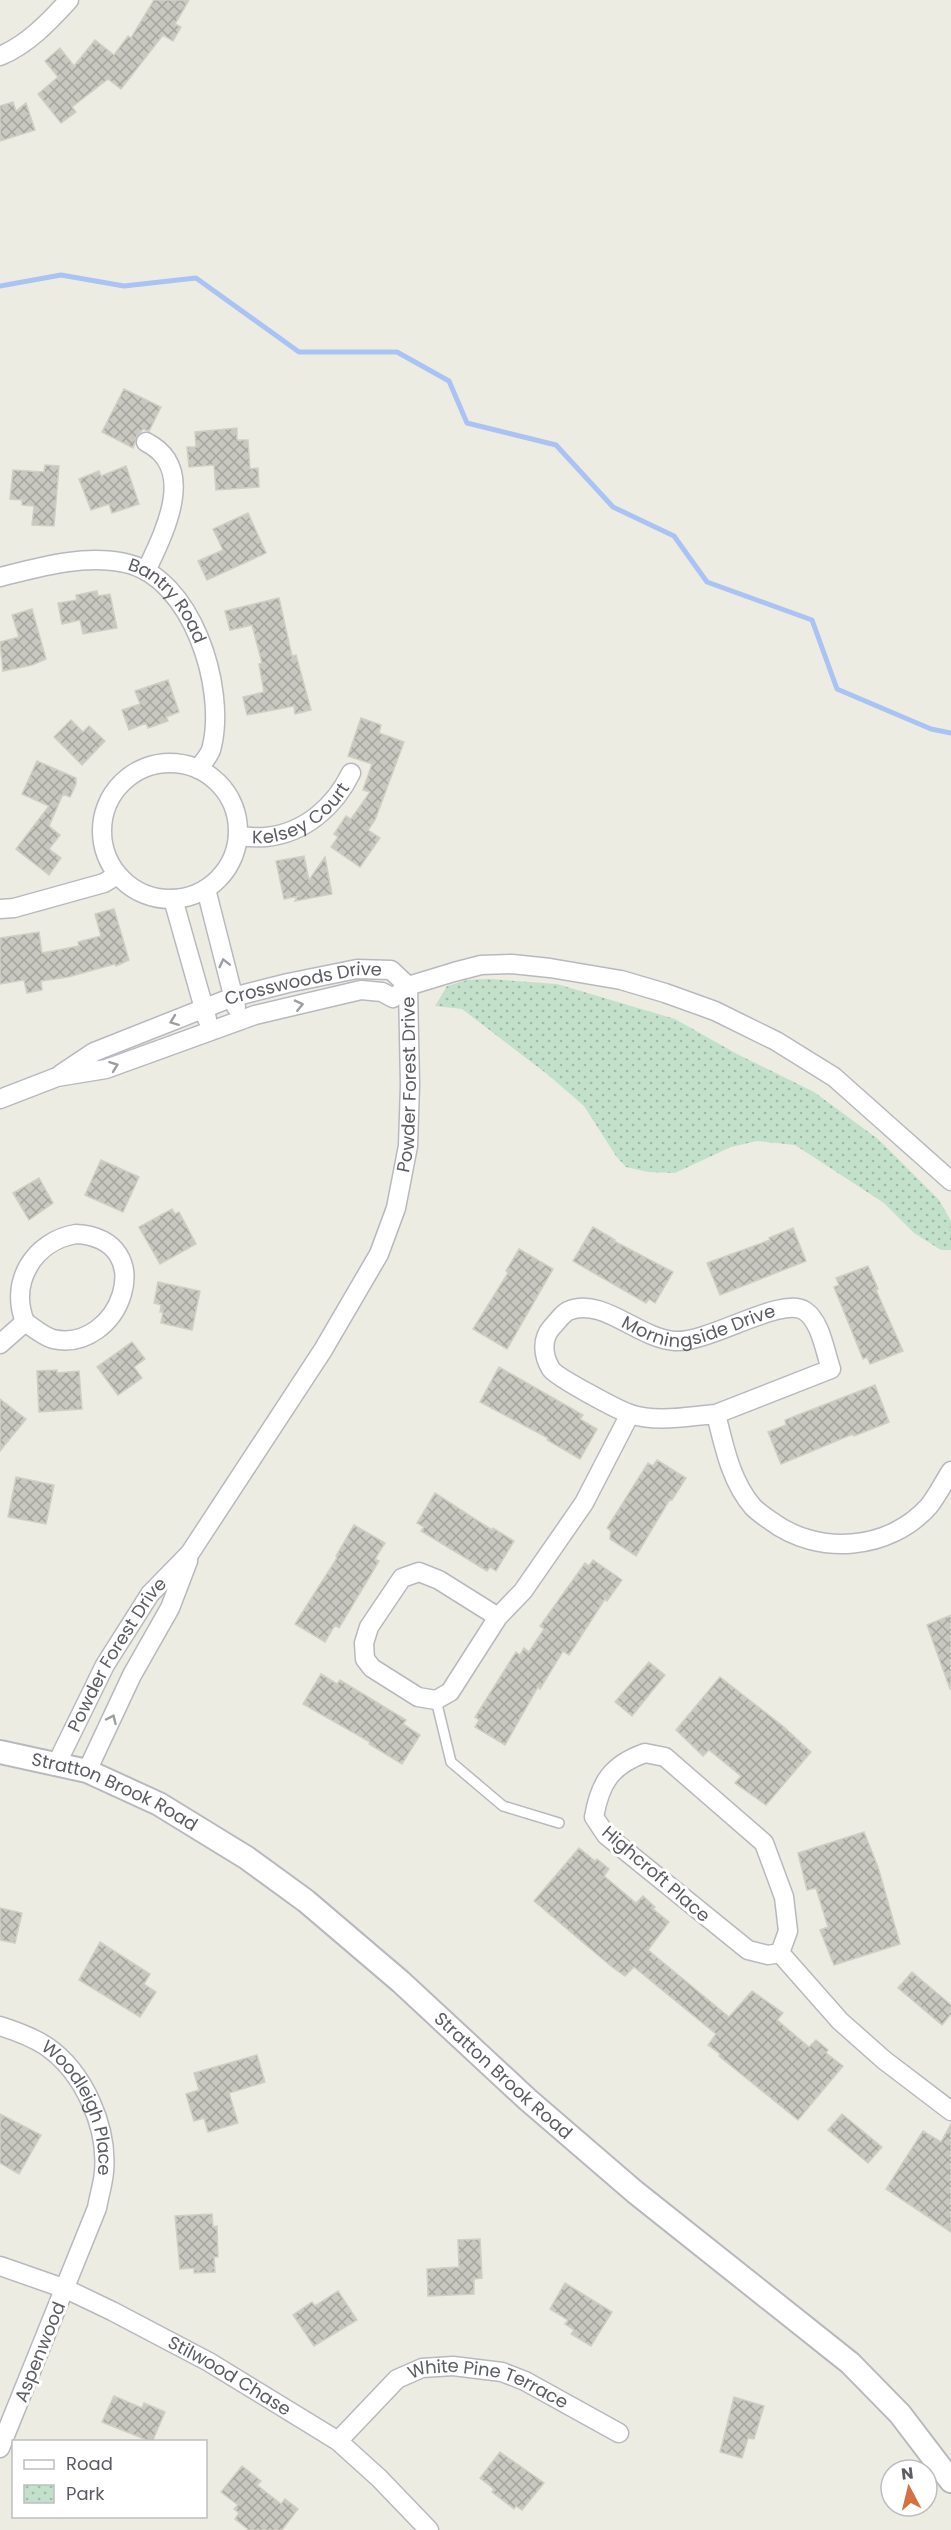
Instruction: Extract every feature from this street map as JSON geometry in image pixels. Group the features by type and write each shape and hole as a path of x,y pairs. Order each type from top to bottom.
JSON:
{"street":[{"path":"0,56 33,35 50,21 69,0"},
{"path":"146,442 165,455 171,465 174,487 165,533 146,571"},
{"name":"Bantry Road","path":"0,578 91,558 127,563 146,571 165,586 182,603 203,651 215,700 216,721 212,748 198,769"},
{"path":"178,763 198,769 216,780 229,796 237,815 238,836 233,857 228,866 222,875 206,889 190,896 173,899 152,897 133,889 117,875 106,858 101,838 102,817 110,798 122,782 138,770 158,764 178,763"},
{"name":"Kelsey Court","path":"238,836 266,837 306,824 328,808 342,792 351,773"},
{"path":"0,909 14,908 104,883 117,875"},
{"path":"206,889 239,1020"},
{"path":"173,899 211,1030"},
{"name":"Powder Forest Drive","path":"57,1763 105,1665 122,1638 150,1594 190,1553 322,1350 379,1254 396,1208 408,1146 410,1085 408,986 481,965 512,964 550,968 621,981 715,1011 776,1041 834,1077 951,1181"},
{"name":"Crosswoods Drive","path":"0,1099 57,1077 106,1069 239,1020 361,990 382,992 393,998 408,986 391,970 357,969 288,982 233,997 94,1052 57,1077"},
{"path":"76,1234 90,1235 111,1246 119,1256 124,1268 124,1293 118,1306 98,1328 86,1336 70,1340 53,1339 26,1323 20,1304 22,1277 43,1249 64,1236 76,1234"},
{"name":"Morningside Drive","path":"585,1306 601,1310 644,1333 675,1341 708,1336 782,1307 795,1307 806,1311 816,1324 831,1369 716,1414 655,1419 630,1414 552,1371 543,1351 548,1332 566,1312 585,1306"},
{"path":"0,1344 26,1323"},
{"path":"498,1617 439,1580 419,1572 402,1578 369,1627 364,1643 365,1659 372,1668 418,1697 436,1700 450,1692 498,1617 523,1591 584,1503 630,1414"},
{"path":"716,1414 738,1485 754,1508 780,1528 804,1539 836,1545 868,1542 901,1528 928,1506 951,1471"},
{"name":"Powder Forest Drive","path":"87,1772 132,1676 170,1608 190,1553"},
{"name":"Stratton Brook Road","path":"0,1752 57,1763 87,1772 159,1804 247,1858 306,1901 401,1982 527,2099 635,2192 850,2362 900,2414 951,2481"},
{"name":"Highcroft Place","path":"645,1753 665,1757 764,1843 784,1897 788,1931 780,1953 768,1955 748,1950 606,1834 594,1817 597,1799 604,1782 626,1760 645,1753"},
{"path":"780,1953 840,2021 884,2060 951,2111"},
{"name":"Woodleigh Place","path":"0,2026 16,2031 47,2047 65,2063 82,2086 96,2115 102,2138 104,2171 97,2208 66,2289"},
{"name":"Stilwood Chase","path":"0,2266 66,2289 112,2311 209,2362 338,2441 379,2478 429,2530"},
{"name":"Aspenwood","path":"0,2448 66,2289"},
{"name":"White Pine Terrace","path":"338,2441 397,2379 422,2368 453,2366 502,2372 525,2381 619,2433"}],"lane":[{"path":"436,1700 451,1762 503,1806 559,1823"}],"green space":[{"path":"489,979 557,984 675,1019 737,1054 814,1092 878,1139 939,1200 951,1221 951,1250 941,1250 914,1233 884,1203 795,1145 757,1141 731,1147 675,1173 648,1172 626,1167 616,1156 584,1106 547,1074 462,1009 435,1006 447,986 467,980"}],"building":[{"path":"154,0 189,0 175,24 181,27 173,41 163,35 121,89 108,79 72,107 76,112 61,123 38,94 58,77 45,61 60,48 74,66 95,40 114,55 128,36 131,38"},
{"path":"13,102 16,111 26,103 35,130 0,141 0,106"},
{"path":"124,389 161,407 149,431 143,429 137,436 133,448 102,432"},
{"path":"237,428 237,440 248,440 250,469 258,468 259,487 216,490 214,465 189,467 187,447 196,447 195,432"},
{"path":"45,465 59,466 54,526 32,525 34,506 22,505 22,500 10,499 13,470 44,472"},
{"path":"126,466 139,504 112,513 109,504 91,510 79,479 99,471 101,476"},
{"path":"248,513 266,553 207,580 198,561 223,550 213,529"},
{"path":"97,591 98,596 110,594 117,628 83,634 80,620 62,624 58,603 77,600 76,595"},
{"path":"279,598 292,656 296,655 311,710 295,714 294,706 247,715 243,697 264,692 259,664 262,663 252,625 230,630 225,611"},
{"path":"32,609 46,659 32,665 3,671 0,642 19,637 12,615"},
{"path":"168,680 179,712 166,717 168,721 148,728 146,723 129,730 122,710 140,704 135,691"},
{"path":"361,718 381,725 379,733 404,742 375,820 368,830 380,838 360,867 331,847 338,837 334,834 346,816 351,819 370,792 363,790 372,764 348,756"},
{"path":"71,720 83,732 89,726 105,741 82,765 54,737"},
{"path":"37,761 76,778 76,784 70,797 63,794 49,826 60,835 49,849 61,858 49,875 16,849 49,806 22,794"},
{"path":"304,856 309,880 325,857 332,894 295,901 298,896 284,899 276,861"},
{"path":"114,909 129,960 116,966 115,964 68,977 41,981 42,990 27,993 24,980 0,984 0,938 39,932 42,953 79,946 78,942 101,936 95,914"},
{"path":"101,1160 139,1177 123,1212 85,1195"},
{"path":"39,1178 53,1203 29,1220 13,1193"},
{"path":"172,1209 175,1214 179,1212 196,1244 160,1264 139,1227"},
{"path":"593,1227 614,1241 673,1272 655,1303 649,1299 646,1303 573,1261"},
{"path":"793,1228 806,1261 720,1295 707,1263 770,1240 769,1238"},
{"path":"519,1249 553,1269 507,1349 473,1329 508,1273 506,1271"},
{"path":"868,1266 903,1351 870,1364 867,1357 863,1359 834,1287 839,1285 836,1278"},
{"path":"158,1282 200,1291 192,1330 161,1323 163,1312 160,1312 161,1305 154,1303"},
{"path":"132,1342 145,1359 134,1367 142,1378 118,1395 97,1367"},
{"path":"499,1367 583,1415 580,1419 597,1429 580,1459 547,1440 548,1438 480,1402"},
{"path":"57,1370 57,1373 79,1371 82,1409 39,1412 37,1371"},
{"path":"875,1385 889,1422 854,1436 853,1434 781,1464 768,1432 786,1425 785,1420"},
{"path":"0,1399 26,1419 0,1451"},
{"path":"657,1460 686,1478 672,1500 670,1499 636,1556 610,1539 611,1531 607,1528 648,1463 653,1466"},
{"path":"16,1477 54,1485 46,1524 8,1517"},
{"path":"435,1493 492,1530 493,1528 514,1541 496,1571 490,1567 487,1571 421,1531 424,1527 417,1523"},
{"path":"354,1525 385,1543 375,1559 379,1561 339,1628 335,1625 325,1642 295,1624 337,1558 336,1556"},
{"path":"593,1560 622,1580 607,1601 605,1599 569,1655 563,1651 540,1689 538,1687 505,1745 475,1727 479,1720 475,1717 516,1652 520,1655 524,1648 529,1652 544,1629 540,1626 585,1563 589,1566"},
{"path":"951,1615 951,1689 950,1689 927,1625"},
{"path":"649,1662 665,1675 632,1716 615,1702"},
{"path":"321,1674 337,1684 340,1680 406,1720 403,1724 420,1735 402,1764 369,1744 370,1742 303,1704"},
{"path":"720,1677 784,1727 811,1752 766,1805 735,1783 741,1776 709,1750 703,1756 676,1730"},
{"path":"864,1832 878,1867 900,1944 834,1965 820,1930 828,1927 816,1888 807,1890 798,1853"},
{"path":"579,1848 609,1869 604,1876 636,1903 643,1896 655,1907 653,1909 669,1922 648,1950 729,2017 752,1991 783,2013 777,2020 809,2047 816,2040 828,2050 826,2053 843,2066 798,2120 708,2045 716,2034 634,1967 625,1976 612,1967 534,1901"},
{"path":"0,1908 22,1913 15,1943 0,1940"},
{"path":"100,1942 150,1974 144,1984 156,1992 140,2017 79,1980"},
{"path":"912,1972 951,2005 951,2014 942,2025 898,1988"},
{"path":"257,2055 265,2082 229,2093 238,2123 208,2132 204,2118 194,2121 186,2094 199,2090 194,2073"},
{"path":"0,2114 41,2135 19,2174 0,2163"},
{"path":"842,2114 882,2147 868,2163 828,2130"},
{"path":"951,2124 951,2232 886,2189 923,2131 941,2142"},
{"path":"212,2214 213,2227 217,2226 218,2257 214,2257 215,2272 194,2273 194,2268 180,2269 175,2216"},
{"path":"480,2239 482,2278 474,2279 474,2294 428,2296 427,2269 459,2267 458,2240"},
{"path":"565,2283 612,2312 591,2346 571,2334 574,2330 565,2324 568,2320 550,2309"},
{"path":"338,2291 357,2320 314,2346 293,2315 312,2302 315,2306"},
{"path":"114,2396 142,2408 144,2403 165,2412 153,2440 147,2440 102,2422"},
{"path":"734,2397 764,2406 754,2439 748,2438 742,2458 720,2452"},
{"path":"500,2452 544,2483 522,2510 516,2506 514,2509 492,2492 494,2489 480,2478"},
{"path":"242,2466 261,2481 257,2485 281,2504 285,2499 298,2509 282,2530 249,2530 235,2519 239,2513 234,2509 238,2505 221,2492"}],"waterway":[{"path":"0,286 61,275 124,286 196,278 299,352 397,352 449,381 467,423 556,445 613,507 674,536 707,582 812,620 837,689 931,729 951,733"}]}
